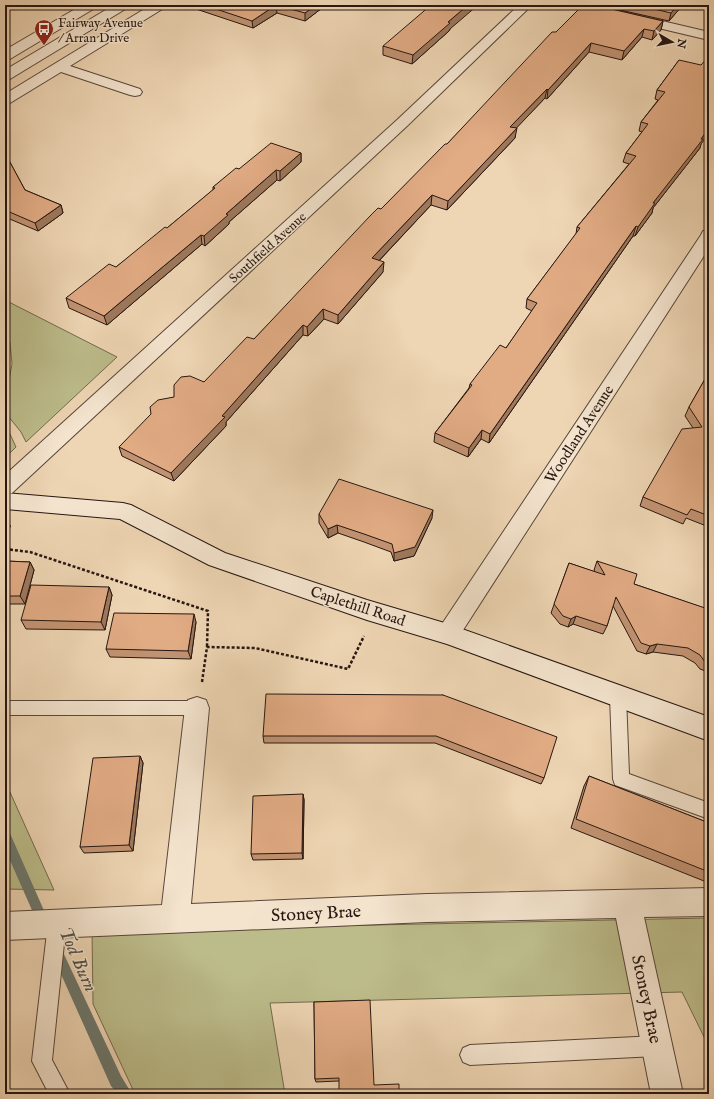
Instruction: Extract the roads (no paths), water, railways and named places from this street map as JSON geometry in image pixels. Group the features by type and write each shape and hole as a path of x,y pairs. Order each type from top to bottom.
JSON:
{"street":[{"path":"5,56 91,5"},
{"path":"5,76 123,5"},
{"path":"9,94 60,67 160,5"},
{"name":"Southfield Avenue","path":"5,487 396,129 526,5"},
{"path":"578,5 709,36"},
{"path":"60,67 136,92"},
{"name":"Woodland Avenue","path":"448,634 709,235"},
{"name":"Caplethill Road","path":"5,500 123,511 217,558 367,610 448,634 709,729"},
{"path":"175,919 197,708"},
{"name":"Stoney Brae","path":"5,926 427,908 709,902"},
{"name":"Stoney Brae","path":"627,903 667,1094"}],"lane":[{"path":"618,696 621,779 709,811"},
{"path":"5,708 197,708"},
{"path":"57,924 42,1061 60,1094"},
{"path":"470,1055 657,1046"}],"waterway":[{"name":"Tod Burn","path":"5,835 43,922"},
{"name":"Tod Burn","path":"58,954 116,1081 126,1094"}],"place":[{"name":"Fairway Avenue / Arran Drive","path":"44,46"}]}
